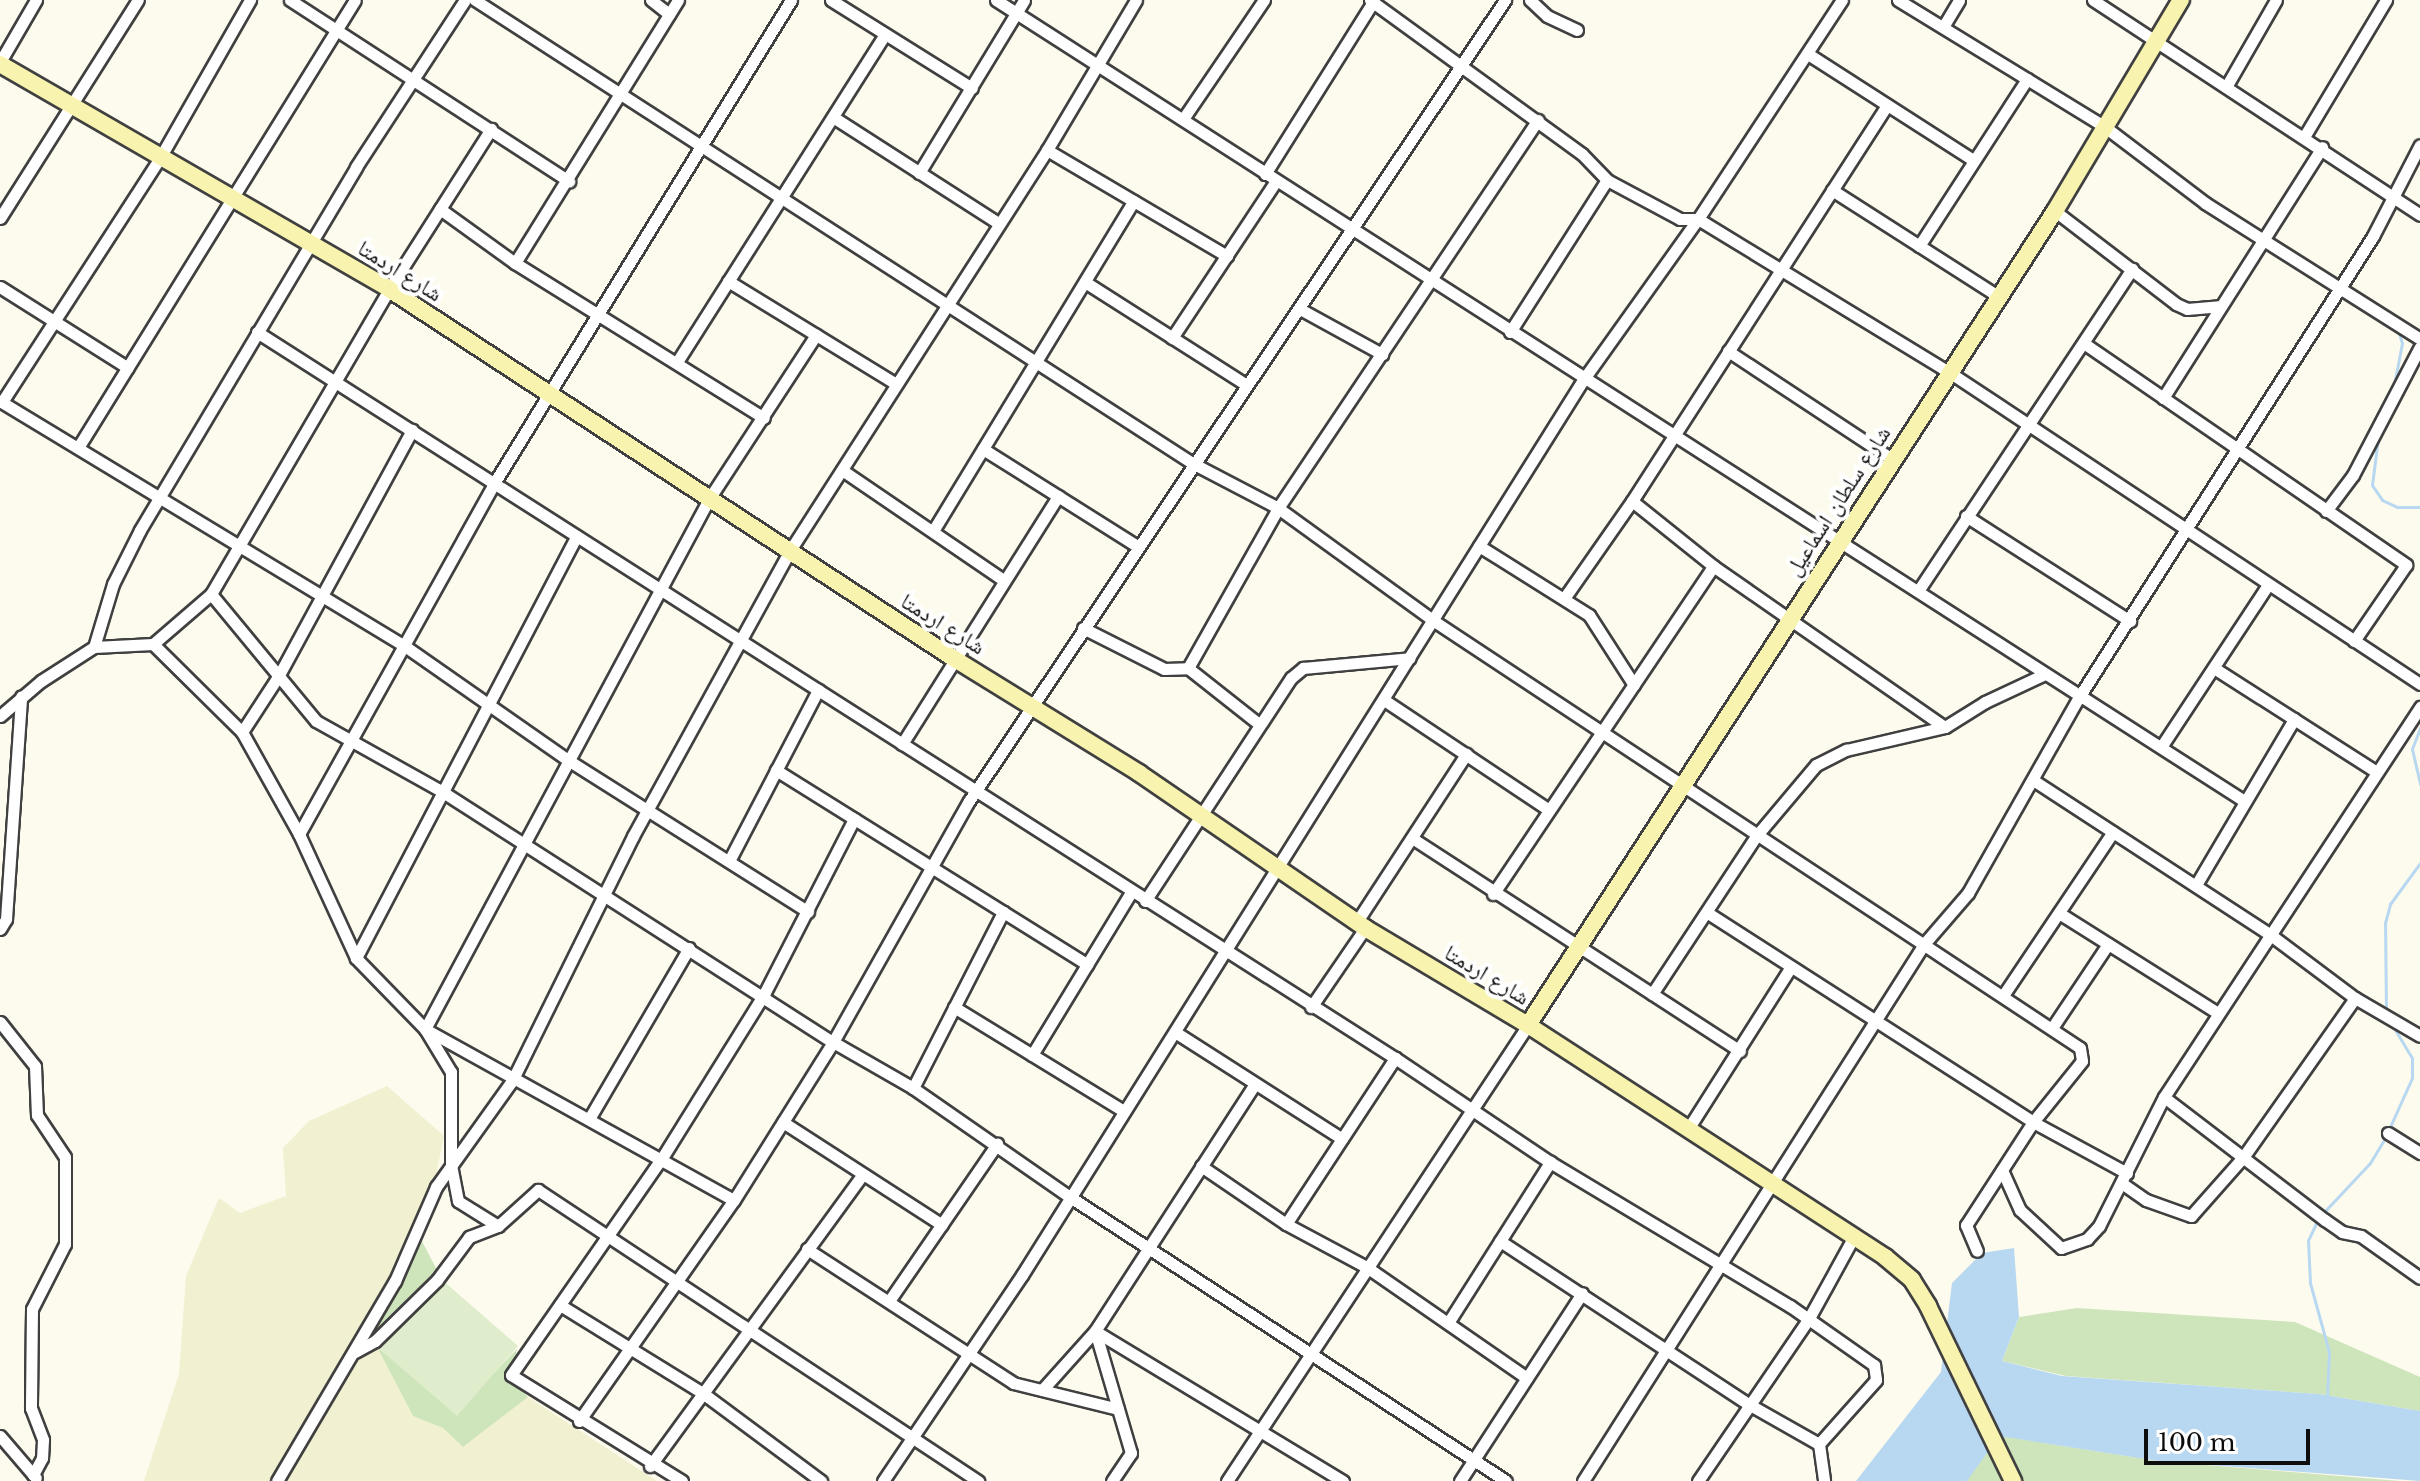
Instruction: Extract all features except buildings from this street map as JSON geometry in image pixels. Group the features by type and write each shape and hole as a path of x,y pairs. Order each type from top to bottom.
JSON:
{"main road":[{"name":"شارع سلطان اسماعيل","path":"1528,1025 1575,946 2055,211 2158,44 2181,0"},
{"name":"شارع اردمتا","path":"0,63 312,241 389,289 789,552 1201,814 1361,926 1528,1025 1853,1238 1912,1280 1928,1306 2013,1481"}],"street":[{"path":"0,63 36,0"},
{"path":"0,218 138,0"},
{"path":"250,0 161,156 1,402 79,446 158,500 406,647 568,760 808,912"},
{"path":"290,0 339,27 569,181"},
{"path":"79,446 355,0"},
{"path":"94,647 113,584 158,500 312,241 465,0"},
{"path":"475,0 700,149 782,197 1192,463 1278,508 1434,621 2004,994 2080,1048 2082,1061 2033,1122 1966,1225 1977,1251"},
{"path":"651,0 669,14"},
{"path":"515,263 623,96 678,0"},
{"path":"299,834 406,647 493,485 597,311 791,0"},
{"path":"831,0 972,88"},
{"path":"996,0 1432,279 1583,380 1839,540 2244,801"},
{"path":"919,173 1024,0"},
{"path":"277,1481 395,1281 451,1166 512,1081 648,811 789,552 1047,150 1136,0"},
{"path":"1183,119 1264,0"},
{"path":"579,1421 734,1200 833,1042 976,791 1192,463 1300,309 1505,0"},
{"path":"1530,0 1547,16 1577,30"},
{"path":"883,1481 970,1354 1175,1032 1583,380 1698,219 1842,0"},
{"path":"1898,0 2105,127 2265,241 2420,339"},
{"path":"1943,27 1959,0"},
{"path":"2093,0 2322,147 2420,215"},
{"path":"2226,87 2276,0"},
{"path":"2304,137 2386,0"},
{"path":"1265,174 1372,1 1458,68 1538,120 1607,180 1680,219 1698,219 1949,372 2187,533 2420,684"},
{"path":"677,362 885,34"},
{"path":"1808,54 1973,160"},
{"path":"1919,246 2027,79"},
{"path":"1565,597 1632,501 1887,105"},
{"path":"833,117 998,223"},
{"path":"1188,668 1278,508 1538,120"},
{"path":"0,716 21,696 94,647 153,644 211,594 389,289 491,129"},
{"path":"1583,1481 1876,1017 1924,944 1968,893 2079,697 2239,453 2340,288 2420,145"},
{"path":"2163,398 2322,147"},
{"path":"1047,150 1227,256"},
{"path":"1510,332 1607,180"},
{"path":"1172,338 1276,181"},
{"path":"1832,190 1998,296"},
{"path":"933,531 1134,201"},
{"path":"440,209 515,263 597,311 764,418"},
{"path":"2055,211 2187,309 2219,306"},
{"path":"1918,591 2132,269"},
{"path":"728,281 896,384"},
{"path":"1085,282 1245,384"},
{"path":"0,287 51,323 128,368"},
{"path":"1300,309 1382,354"},
{"path":"257,332 1225,953 1395,1058 1550,1162 1808,1320 1879,1372 1819,1444 1824,1481"},
{"path":"425,1029 522,842 709,499 816,335"},
{"path":"2085,344 2239,453 2406,565 2354,641"},
{"path":"2326,511 2353,475 2420,347"},
{"path":"1728,351 1892,459"},
{"path":"242,732 279,675 319,594 412,430"},
{"path":"983,449 1137,546"},
{"path":"842,470 1003,580"},
{"path":"902,744 953,658 1058,496"},
{"path":"1632,501 1713,566 1945,727"},
{"path":"1966,516 2130,621"},
{"path":"356,958 577,536"},
{"path":"1479,546 1565,597 1603,630 1634,685"},
{"path":"1493,894 1713,566"},
{"path":"2161,747 2268,585"},
{"path":"211,594 316,721 352,744 443,792 764,994 833,1042 913,1088 1070,1197 1506,1481"},
{"path":"1083,628 1164,669 1188,668 1259,724"},
{"path":"153,644 242,732 299,834 356,958 425,1029 451,1072 451,1166 458,1201 498,1226"},
{"path":"1145,901 1259,724 1303,668 1410,658"},
{"path":"2214,668 2375,771"},
{"path":"1652,994 1757,835 1816,765 1831,756 1945,727 2045,674"},
{"path":"729,861 818,690"},
{"path":"0,929 6,919 21,696"},
{"path":"1384,700 1549,810"},
{"path":"2002,1170 2020,1210 2061,1248 2087,1239 2125,1178 2164,1097 2272,936 2375,771 2420,707"},
{"path":"2196,885 2294,719"},
{"path":"1311,1007 1466,754"},
{"path":"776,770 1087,964"},
{"path":"2033,780 2272,936 2355,998 2420,1036"},
{"path":"682,1481 650,1466 511,1375 662,1158 764,994 854,819"},
{"path":"2004,994 2113,832"},
{"path":"1412,838 1493,894 1740,1051"},
{"path":"1032,1055 1131,892"},
{"path":"913,1088 1003,912"},
{"path":"1708,913 1790,968 1876,1017 2033,1122 2125,1178 2146,1200 2191,1216 2244,1156 2355,998"},
{"path":"2059,913 2218,1013"},
{"path":"2052,1028 2108,944"},
{"path":"589,1119 689,948"},
{"path":"1688,1129 1790,968"},
{"path":"954,1007 1124,1111"},
{"path":"0,1022 35,1066 37,1115 65,1157 65,1244 32,1309 30,1323 31,1408 43,1440 36,1478"},
{"path":"1227,1481 1528,1025"},
{"path":"425,1029 512,1081 662,1158 734,1200"},
{"path":"1175,1032 1342,1139"},
{"path":"1286,1224 1395,1058"},
{"path":"1042,1390 1095,1331 1255,1084"},
{"path":"2164,1097 2342,1232 2361,1236 2420,1278"},
{"path":"783,1122 942,1225"},
{"path":"2388,1133 2420,1153"},
{"path":"889,1301 997,1144"},
{"path":"1448,1323 1550,1162"},
{"path":"1201,1166 1286,1224 1368,1268 1527,1378"},
{"path":"650,1466 863,1174"},
{"path":"353,1353 375,1341 437,1280 469,1237 498,1226 538,1190 680,1279 913,1440 978,1481"},
{"path":"1698,1481 1808,1320 1853,1238"},
{"path":"1500,1241 1666,1347 1750,1405 1819,1444"},
{"path":"807,1249 1013,1383 1118,1409"},
{"path":"1460,1481 1582,1293"},
{"path":"560,1305 704,1394 821,1481"},
{"path":"1095,1331 1131,1453 1112,1481"},
{"path":"1095,1331 1343,1481"},
{"path":"0,1436 36,1478"}],"green space":[{"path":"387,1086 444,1136 433,1190 396,1272 271,1481 144,1481 179,1374 186,1276 219,1198 240,1213 286,1196 283,1148 309,1121"},
{"path":"422,1241 439,1274 370,1337"},
{"path":"441,1279 518,1346 457,1416 380,1349"},
{"path":"2077,1308 2295,1322 2420,1377 2420,1411 2319,1394 2066,1376 2002,1361 2019,1317"},
{"path":"377,1347 413,1416 443,1428 463,1447 528,1397 657,1481 283,1481 364,1349"},
{"path":"377,1347 457,1411 517,1349 512,1381 528,1397 463,1447 443,1428 413,1416"},
{"path":"2001,1436 2158,1461 2400,1481 2022,1481"},
{"path":"1989,1447 2006,1481 1967,1481 1974,1465"}],"water":[{"path":"2014,1248 2019,1317 2002,1361 2062,1376 2319,1394 2420,1411 2420,1481 2158,1461 1999,1436 1967,1481 1856,1481 1941,1372 1952,1283 1982,1253"}],"waterway":[{"path":"2394,385 2402,343 2398,331"},
{"path":"2378,438 2372,485 2382,500 2397,507 2420,507"},
{"path":"2420,728 2412,749 2420,784"},
{"path":"2386,1013 2385,923 2390,904 2420,863"},
{"path":"2389,1129 2412,1078 2412,1058 2393,1026"},
{"path":"2323,1213 2370,1163 2386,1136"},
{"path":"2318,1219 2308,1240 2310,1283 2329,1352 2327,1398"}]}
